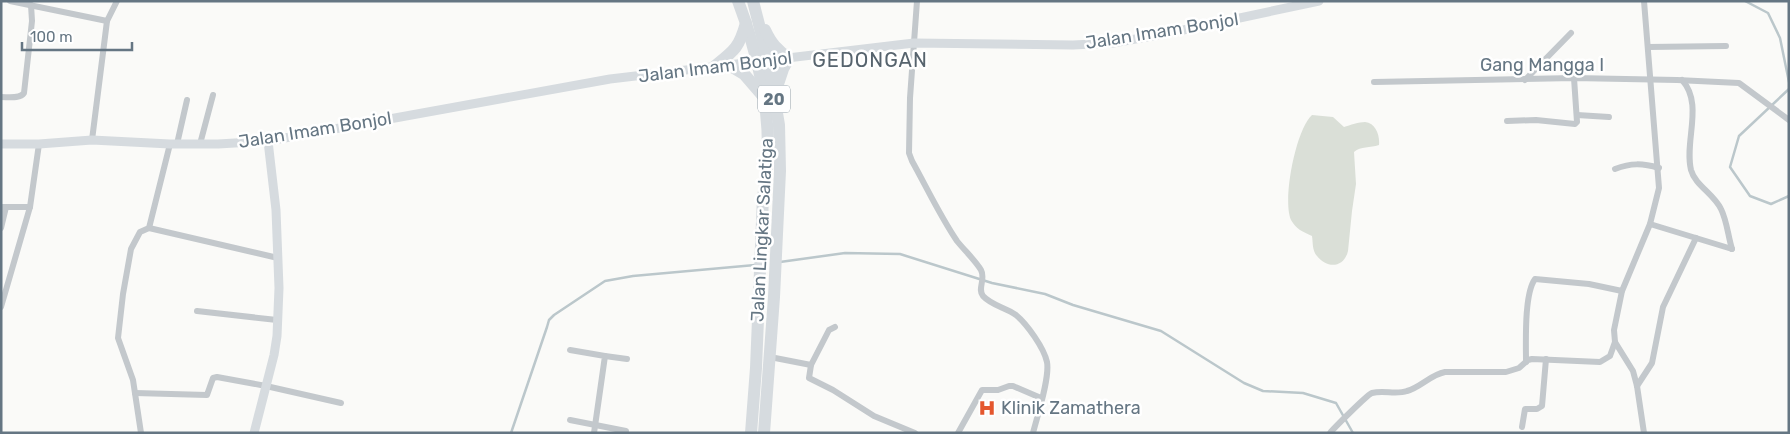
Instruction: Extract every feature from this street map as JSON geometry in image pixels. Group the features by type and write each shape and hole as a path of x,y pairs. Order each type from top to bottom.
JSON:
{"highway":[{"name":"Jalan Lingkar Salatiga","path":"738,1 763,61"},
{"name":"Jalan Lingkar Salatiga","path":"750,433 756,368 763,197 768,173 768,97 754,7"},
{"path":"729,64 744,74 768,97 789,58 778,51 771,42 754,7"},
{"path":"715,66 735,50 746,23"},
{"name":"Jalan Lingkar Salatiga","path":"764,433 774,297 780,171 780,125 768,97"}],"main road":[{"name":"Jalan Imam Bonjol","path":"1,144 39,144 92,140 174,144 268,141 610,79 914,43 1073,45 1113,42 1169,33 1319,1"},
{"path":"254,433 274,355 277,320 278,258 276,210 268,141"}],"street":[{"path":"10,1 107,21"},
{"path":"92,140 107,21 117,1"},
{"path":"917,1 909,153 940,213 958,241 981,270 983,280 981,291 983,296 1015,315 1032,333 1044,355 1047,363 1047,374 1033,433"},
{"path":"1330,433 1370,393 1405,392 1414,389 1436,374 1445,372 1513,372 1532,359 1600,362 1610,356 1615,342 1614,330 1622,291 1650,224 1658,198 1659,168 1644,1"},
{"path":"1,97 22,96 24,93 32,21 31,5"},
{"path":"1525,80 1571,33"},
{"path":"1648,47 1726,46"},
{"path":"1507,120 1536,120 1575,124 1577,122 1577,115 1574,78"},
{"name":"Gang Mangga I","path":"1374,82 1574,78 1739,83 1789,120"},
{"path":"1650,224 1732,249 1722,210 1696,180 1690,168 1692,104 1689,88 1682,80"},
{"path":"200,144 213,95"},
{"path":"149,228 188,100"},
{"path":"1577,115 1609,117"},
{"path":"1,307 30,207 39,144"},
{"path":"1615,169 1630,164 1644,164 1659,168"},
{"path":"1,228 4,207 30,207"},
{"path":"141,433 133,380 118,338 131,249 140,232 149,228 278,258"},
{"path":"1637,386 1652,363 1663,307 1696,238"},
{"path":"1526,362 1527,315 1531,286 1535,279 1589,284 1622,291"},
{"path":"197,311 277,320"},
{"path":"835,327 829,330 808,375 810,379 833,390 874,416 915,433"},
{"path":"1615,342 1633,371 1644,433"},
{"path":"570,350 627,359"},
{"path":"594,433 606,356"},
{"path":"770,357 812,366"},
{"path":"1522,427 1525,409 1538,409 1542,406 1546,359"},
{"path":"135,393 207,395 213,378 216,377 341,403"},
{"path":"958,433 982,390 998,390 1013,386 1041,398"},
{"path":"570,420 626,430"}],"shaded area":[{"path":"1312,115 1333,117 1344,127 1360,122 1369,123 1375,127 1379,138 1379,145 1354,152 1356,184 1348,251 1343,261 1335,265 1325,263 1315,254 1312,236 1295,226 1291,220 1289,210 1289,182 1292,165 1301,134"}],"waterway":[{"path":"1745,1 1768,13 1780,38 1789,82"},
{"path":"1789,89 1739,136 1730,167 1750,196 1771,204 1789,196"},
{"path":"780,262 845,253 900,254 992,283 1045,294 1073,305 1161,331 1244,383 1263,391 1303,393 1336,403 1353,433"},
{"path":"511,433 549,320 554,315 605,281 633,276 755,265"}],"place":[{"name":"Klinik Zamathera","path":"987,408"}],"district":[{"name":"GEDONGAN","path":"870,60"}]}
